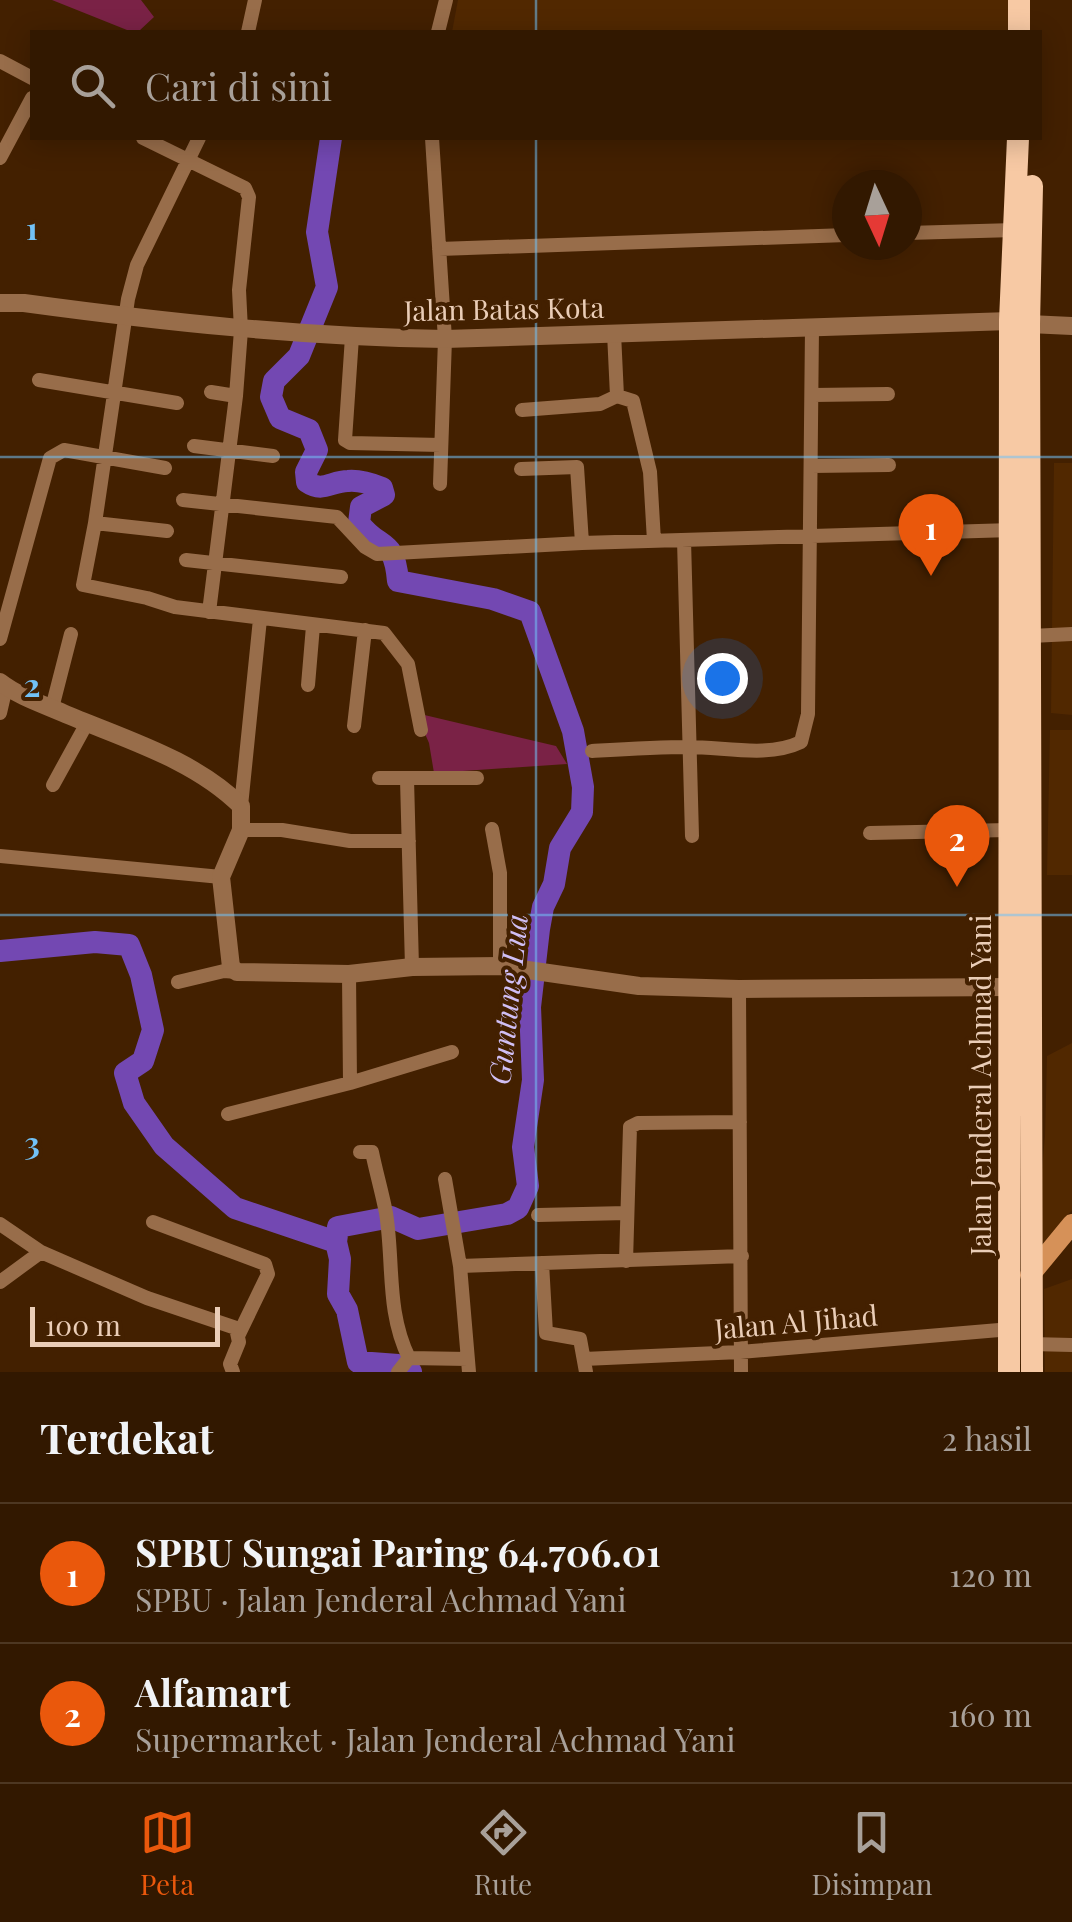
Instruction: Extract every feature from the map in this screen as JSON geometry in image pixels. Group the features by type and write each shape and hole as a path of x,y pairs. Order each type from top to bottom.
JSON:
{"highway":[{"path":"1019,0 1020,30"},
{"path":"1034,0 1034,30"},
{"name":"Jalan Jenderal Achmad Yani","path":"1009,1372 1031,636 1021,477 1015,230 1018,140"},
{"name":"Jalan Jenderal Achmad Yani","path":"1020,323 1034,140"},
{"name":"Jalan Jenderal Achmad Yani","path":"1019,1084 1010,988 1008,830 1012,530 1021,477"},
{"name":"Jalan Jenderal Achmad Yani","path":"1019,1123 1030,1275 1032,1372"}],"main road":[{"path":"1030,1275 1072,1224"}],"street":[{"path":"248,30 255,0"},
{"path":"438,30 446,0"},
{"path":"0,61 30,77"},
{"path":"0,158 30,102"},
{"path":"147,140 245,188 250,203 238,290 241,330 236,396 209,612"},
{"path":"198,140 137,264 124,317 106,459 83,585 209,612 388,635 404,658 421,730"},
{"path":"432,140 445,339 440,484"},
{"path":"922,233 1015,230"},
{"path":"439,248 832,235"},
{"name":"Jalan Batas Kota","path":"0,303 241,330 445,339 1020,323 1072,326"},
{"path":"592,751 690,747 766,750 790,748 801,742 808,714 812,328"},
{"path":"614,333 617,396"},
{"path":"352,337 345,440 441,446"},
{"path":"39,380 177,403"},
{"path":"211,392 236,396"},
{"path":"813,395 888,394"},
{"path":"522,410 600,404 617,396 630,398 635,405 650,472 654,541"},
{"path":"194,446 274,456"},
{"path":"0,640 48,462 56,453 64,450 165,468"},
{"path":"811,466 889,465"},
{"path":"520,469 577,468 582,543"},
{"path":"182,500 337,517 370,552 395,553 582,543 1012,530"},
{"path":"95,523 167,531"},
{"path":"684,540 692,836"},
{"path":"186,560 341,577"},
{"path":"237,972 230,955 222,877 240,830 260,619"},
{"path":"308,685 313,626"},
{"path":"354,726 366,630"},
{"path":"52,708 71,634"},
{"path":"1031,636 1072,634"},
{"path":"0,714 3,684 198,772 241,806"},
{"path":"53,784 87,723"},
{"path":"379,778 477,778"},
{"path":"407,779 412,967"},
{"path":"492,829 500,873 500,966"},
{"path":"240,830 282,830 350,841 409,841"},
{"path":"870,833 1008,830"},
{"path":"0,856 222,877"},
{"path":"178,982 224,971 349,974 412,967 500,966 612,984 739,989 1010,988"},
{"path":"349,974 350,1083"},
{"path":"739,989 741,1372"},
{"path":"228,1114 452,1052"},
{"path":"626,1260 627,1131 634,1124 740,1122"},
{"path":"360,1152 372,1152 386,1217 389,1285 398,1337 409,1358"},
{"path":"409,1358 469,1366 460,1266 445,1179"},
{"path":"538,1215 626,1213"},
{"path":"153,1222 265,1264 268,1274 239,1334 230,1364 233,1372"},
{"path":"0,1224 41,1252 147,1298 228,1324 239,1334"},
{"path":"0,1282 41,1252"},
{"path":"460,1266 742,1256"},
{"path":"542,1264 546,1333 578,1338 585,1366"},
{"name":"Jalan Al Jihad","path":"585,1366 1010,1328"},
{"path":"1031,1344 1072,1345"},
{"path":"398,1372 409,1358"}],"shaded area":[{"path":"52,0 141,0 154,17 140,30 127,30"},
{"path":"458,0 1014,0 1015,30 452,30"},
{"path":"1054,463 1072,463 1072,715 1051,713"},
{"path":"416,713 556,746 567,764 434,773 429,743"},
{"path":"1050,730 1072,730 1072,875 1047,875"},
{"path":"1072,1043 1072,1210 1043,1243 1037,1226 1047,1056"},
{"path":"1072,1279 1072,1372 1045,1372 1044,1289"}],"waterway":[{"name":"Guntung Lua","path":"331,140 317,232 327,287 299,356 274,381 271,397 280,418 309,430 317,450 306,472 307,482 323,487 357,481 382,488 384,495 361,507 359,523 389,550 398,581 493,599 530,612 573,731 583,787 582,812 560,848 554,884 543,907 539,929 530,1007 533,1080 523,1147 528,1186 518,1208 507,1214 418,1229 391,1217 338,1227 336,1242"},
{"path":"0,951 95,942 129,945 141,975 153,1030 143,1061 125,1073 134,1103 164,1146 235,1208 336,1242 340,1259 338,1294 347,1310 358,1362 398,1365 411,1372"}],"place":[{"name":"SPBU Sungai Paring 64.706.01","path":"931,576"},
{"name":"Alfamart","path":"957,887"}]}
